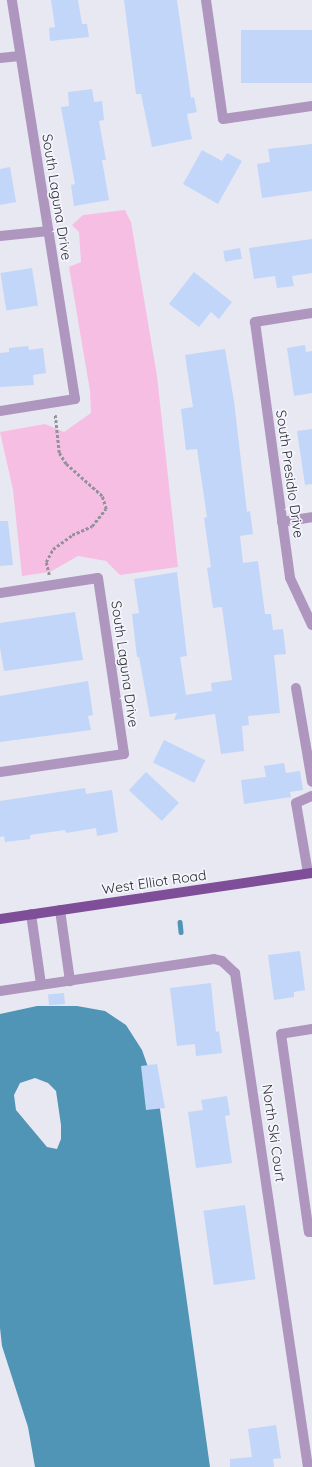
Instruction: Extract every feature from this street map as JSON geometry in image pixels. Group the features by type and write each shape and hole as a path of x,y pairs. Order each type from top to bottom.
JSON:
{"main road":[{"name":"West Elliot Road","path":"0,919 310,873"}],"street":[{"name":"South Laguna Drive","path":"12,0 75,399 54,402"},
{"path":"206,0 223,120 312,106"},
{"path":"0,58 20,56"},
{"path":"0,236 49,231"},
{"name":"South Presidio Drive","path":"312,313 255,322 290,578 312,625"},
{"path":"0,411 54,402"},
{"path":"282,522 312,517"},
{"name":"South Laguna Drive","path":"0,772 124,754 98,578 50,585"},
{"path":"0,593 50,585"},
{"path":"296,688 312,782"},
{"path":"310,873 296,803 312,796"},
{"path":"60,910 70,980"},
{"path":"31,914 41,984"},
{"name":"North Ski Court","path":"0,991 214,959 222,961 235,973 238,981 308,1467"},
{"path":"310,1232 281,1034 312,1029"}],"path":[{"path":"50,585 46,562 53,549 72,535 92,526 106,509 102,496 70,468 58,453 54,402"}],"shaded area":[{"path":"125,210 131,222 157,376 178,567 120,575 106,561 78,556 50,572 22,576 13,490 0,432 45,424 64,432 91,413 90,391 69,267 81,262 79,232 72,225 83,215"}],"water":[{"path":"37,1006 77,1006 105,1011 126,1025 142,1050 158,1095 210,1467 35,1467 28,1427 2,1346 0,1328 0,1014","holes":["35,1078 48,1083 56,1091 61,1125 61,1139 57,1149 47,1147 16,1110 14,1095 20,1083"]}],"building":[{"path":"51,0 78,0 82,24 87,24 89,37 50,41 49,28 55,27"},
{"path":"124,0 177,0 191,98 194,97 197,112 187,114 192,139 152,147 141,94 136,94"},
{"path":"241,30 312,30 312,83 241,83"},
{"path":"92,89 94,102 102,101 104,120 99,121 106,160 102,160 109,200 74,206 71,185 75,184 61,107 69,106 68,92"},
{"path":"312,144 312,191 262,198 257,164 270,162 268,149"},
{"path":"202,150 222,161 227,153 242,161 218,204 183,184"},
{"path":"10,167 16,202 0,205 0,169"},
{"path":"312,239 312,273 292,276 294,286 277,288 275,276 254,279 249,248"},
{"path":"240,248 242,259 225,262 223,251"},
{"path":"32,268 38,306 6,311 0,273"},
{"path":"194,272 232,302 219,319 211,312 199,327 169,304"},
{"path":"305,345 306,352 312,351 312,393 294,396 287,348"},
{"path":"28,346 29,350 43,348 46,373 33,375 34,385 0,387 0,353 9,352 9,348"},
{"path":"225,349 234,401 247,512 250,511 253,534 240,536 243,563 258,561 265,614 271,614 273,630 283,629 286,654 274,655 280,713 248,716 249,725 242,726 244,751 221,754 215,714 174,720 177,713 150,717 139,657 137,657 132,614 139,613 134,579 177,572 187,656 180,657 186,695 212,691 211,683 232,680 222,607 213,608 207,568 211,567 204,518 207,517 197,449 186,450 181,409 193,407 185,355"},
{"path":"312,429 312,484 305,485 297,431"},
{"path":"0,521 8,521 13,565 0,566"},
{"path":"75,612 83,660 4,671 0,648 0,623"},
{"path":"88,681 93,715 88,716 91,730 0,742 0,696"},
{"path":"164,740 205,760 194,783 153,762"},
{"path":"284,763 286,773 300,771 303,790 290,792 291,797 244,804 241,780 266,777 264,766"},
{"path":"146,772 179,803 162,821 129,790"},
{"path":"85,788 86,794 112,790 118,832 97,836 96,828 66,833 65,830 30,835 30,839 5,842 4,836 0,837 0,801"},
{"path":"300,951 305,990 294,992 294,997 274,1000 268,955"},
{"path":"211,983 216,1032 219,1031 222,1053 196,1056 195,1044 177,1046 170,988"},
{"path":"64,993 65,1004 49,1005 48,994"},
{"path":"157,1064 165,1108 146,1110 141,1066"},
{"path":"227,1096 230,1115 225,1116 232,1163 196,1168 188,1112 203,1110 201,1100"},
{"path":"245,1205 255,1279 214,1285 203,1211"},
{"path":"276,1425 281,1458 273,1459 274,1467 230,1467 230,1459 252,1457 248,1429"}],"waterway":[{"path":"180,922 181,932"}]}
